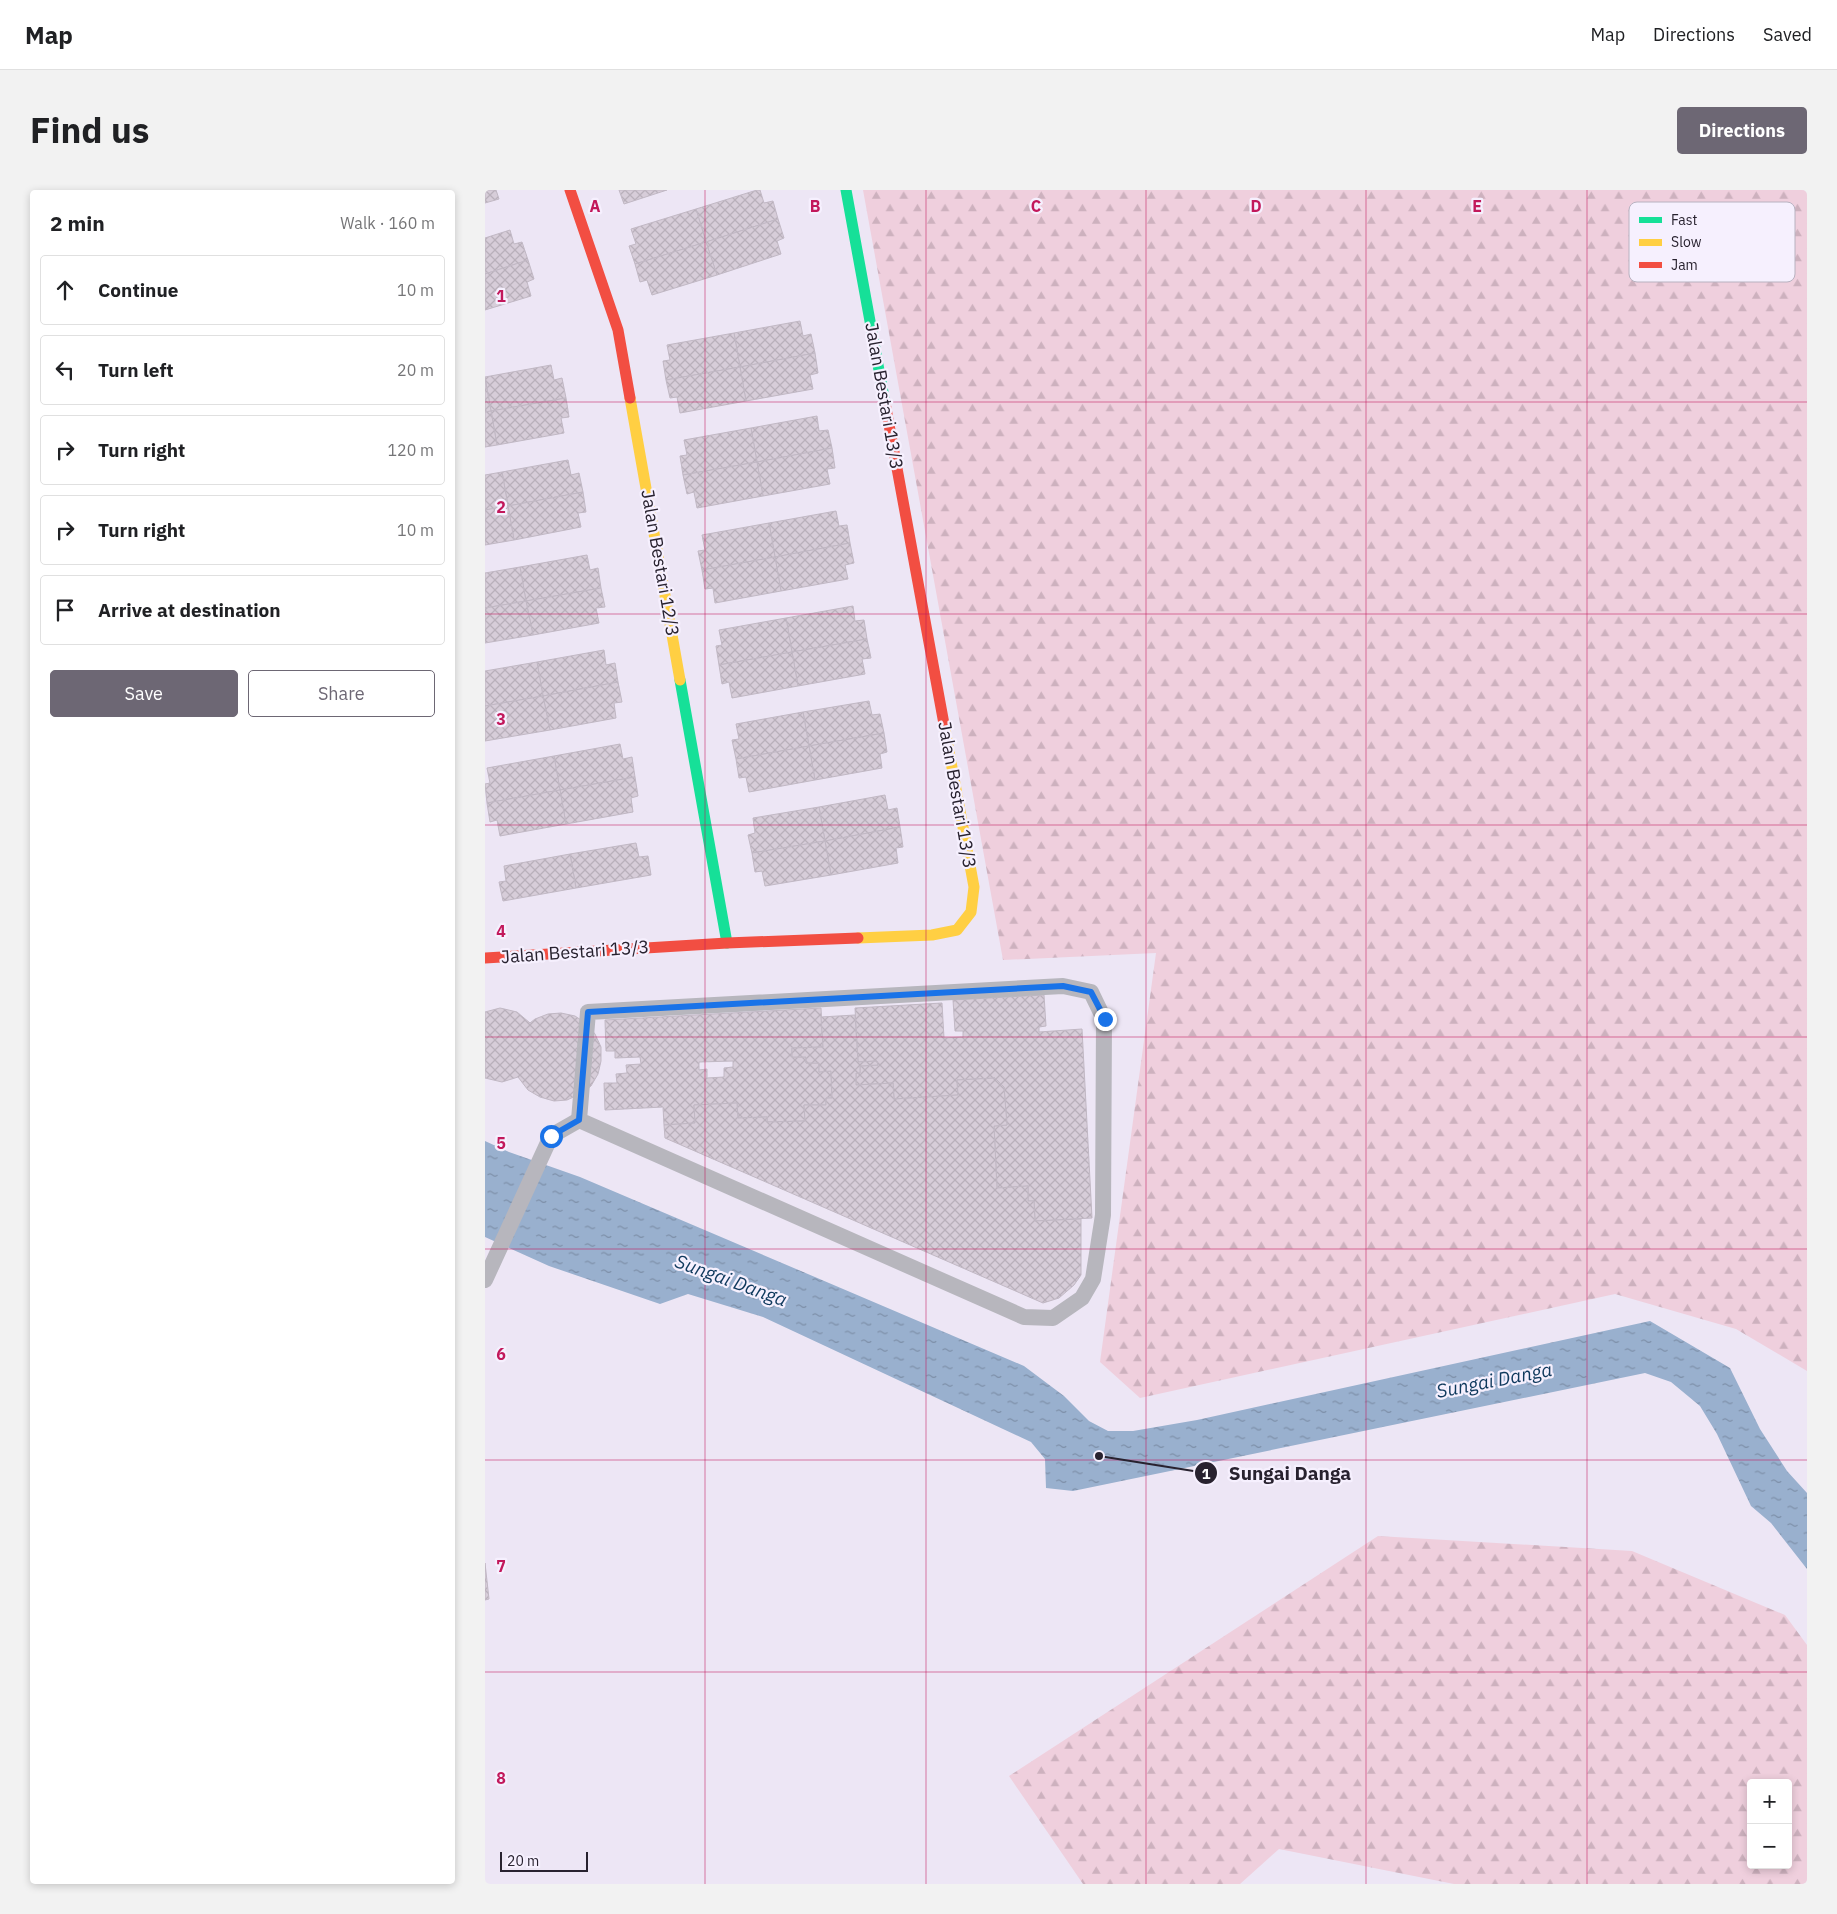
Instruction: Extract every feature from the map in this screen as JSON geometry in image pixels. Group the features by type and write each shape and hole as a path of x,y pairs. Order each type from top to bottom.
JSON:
{"street":[{"name":"Jalan Bestari 12/3","path":"570,190 618,330 727,942"},
{"name":"Jalan Bestari 13/3","path":"485,958 727,942 932,935 957,930 971,912 974,887 969,858 846,190"}],"lane":[{"path":"1063,986 1091,992 1105,1019 1103,1215 1093,1279 1082,1298 1053,1318 1025,1317 579,1120 588,1012 1063,986"},
{"path":"485,1280 551,1136 579,1120"}],"green space":[{"path":"863,190 1807,190 1807,1371 1736,1329 1615,1294 1140,1398 1100,1362 1156,953 1003,960"},
{"path":"1378,1536 1632,1551 1785,1615 1807,1645 1807,1884 1454,1884 1279,1849 1240,1884 1083,1884 1009,1776"}],"water":[{"path":"485,1141 509,1152 580,1177 1024,1366 1064,1396 1089,1421 1108,1431 1133,1431 1197,1420 1650,1321 1730,1368 1760,1429 1787,1471 1807,1493 1807,1569 1771,1523 1751,1506 1717,1434 1700,1406 1671,1382 1645,1373 1073,1491 1046,1488 1045,1459 1031,1442 763,1317 688,1294 660,1304 549,1266 485,1237"}],"building":[{"path":"485,190 496,190 499,199 485,203"},
{"path":"619,190 667,190 624,204"},
{"path":"760,190 764,203 773,201 778,219 706,242 696,209"},
{"path":"696,209 706,242 635,264 629,246 636,244 631,229"},
{"path":"778,219 784,238 777,241 781,254 717,275 706,242"},
{"path":"510,230 514,244 522,242 528,260 485,274 485,238"},
{"path":"706,242 717,275 652,295 647,280 640,282 635,264"},
{"path":"528,260 534,279 527,282 531,296 485,310 485,274"},
{"path":"800,321 803,336 811,334 815,353 740,367 734,333"},
{"path":"734,333 740,367 666,380 663,361 670,360 667,345"},
{"path":"815,353 818,373 810,375 813,389 746,401 740,367"},
{"path":"551,365 554,380 562,378 566,398 491,411 485,377"},
{"path":"740,367 746,401 680,413 677,397 670,398 666,380"},
{"path":"485,378 491,411 485,412"},
{"path":"566,398 569,417 561,418 564,433 497,445 491,411"},
{"path":"491,411 497,445 485,447 485,412"},
{"path":"817,416 819,431 828,430 832,448 757,462 751,428"},
{"path":"751,428 757,462 683,475 680,456 687,455 684,440"},
{"path":"832,448 835,468 827,469 830,484 763,496 757,462"},
{"path":"568,460 571,475 579,473 583,492 508,506 502,472"},
{"path":"757,462 763,496 697,508 694,492 687,494 683,475"},
{"path":"502,472 508,506 485,510 485,475"},
{"path":"583,492 586,512 578,513 581,527 514,540 508,506"},
{"path":"508,506 514,540 485,545 485,510"},
{"path":"836,511 839,526 847,525 850,543 775,557 769,523"},
{"path":"769,523 775,557 702,570 698,551 705,550 702,535"},
{"path":"850,543 854,563 845,565 848,579 781,591 775,557"},
{"path":"587,555 590,570 598,568 601,588 526,601 520,567"},
{"path":"775,557 781,591 715,603 713,588 705,589 702,570"},
{"path":"520,567 526,601 485,608 485,573"},
{"path":"601,588 605,607 596,608 599,623 533,635 526,601"},
{"path":"526,601 533,635 485,643 485,608"},
{"path":"853,606 855,621 864,620 867,639 792,652 786,618"},
{"path":"786,618 792,652 719,665 716,646 722,645 719,630"},
{"path":"867,639 871,658 862,659 865,674 798,686 792,652"},
{"path":"604,650 606,665 615,663 618,682 543,696 537,662"},
{"path":"792,652 798,686 732,698 729,682 722,684 719,665"},
{"path":"537,662 543,696 485,706 485,671"},
{"path":"618,682 622,702 614,703 616,718 550,730 543,696"},
{"path":"543,696 550,730 485,741 485,706"},
{"path":"869,701 872,715 880,714 884,733 809,746 803,712"},
{"path":"803,712 809,746 736,759 732,740 739,739 736,724"},
{"path":"884,733 887,752 880,754 882,768 815,780 809,746"},
{"path":"620,744 623,759 632,757 635,777 560,790 554,756"},
{"path":"809,746 815,780 749,792 746,777 739,778 736,759"},
{"path":"554,756 560,790 487,803 485,784 490,783 487,768"},
{"path":"635,777 638,796 631,798 633,812 566,824 560,790"},
{"path":"560,790 566,824 500,836 497,820 490,822 487,803"},
{"path":"885,795 888,810 897,808 900,827 825,841 819,807"},
{"path":"819,807 825,841 752,853 748,835 755,833 753,818"},
{"path":"900,827 903,847 896,848 898,863 831,875 825,841"},
{"path":"825,841 831,875 765,886 762,871 755,872 752,853"},
{"path":"636,843 639,857 648,856 651,875 576,888 570,854"},
{"path":"570,854 576,888 503,901 499,882 506,881 504,866"},
{"path":"1044,995 1046,1026 1039,1027 1039,1032 1082,1029 1092,1218 1035,1221 1034,1201 1028,1201 1028,1186 997,1188 994,1126 1007,1125 1004,1087 995,1078 957,1080 958,1095 894,1099 893,1083 856,1085 856,1073 860,1073 860,1066 878,1065 877,1061 858,1062 855,1008 942,1003 944,1038 963,1037 963,1031 955,1031 953,1000"},
{"path":"500,1008 517,1012 530,1023 548,1014 561,1013 575,1016 587,1024 595,1034 601,1047 601,1061 598,1074 591,1086 567,1100 554,1101 540,1097 528,1090 518,1077 502,1082 485,1078 485,1012"},
{"path":"821,1008 823,1047 792,1048 792,1057 806,1057 806,1063 819,1063 819,1072 831,1071 832,1098 826,1098 826,1105 804,1105 805,1121 767,1122 767,1117 738,1118 737,1103 694,1105 695,1123 664,1125 663,1107 605,1110 604,1083 617,1083 616,1074 627,1073 626,1065 641,1064 640,1057 615,1058 615,1051 606,1051 605,1020","holes":["733,1061 733,1067 724,1068 724,1077 707,1078 707,1069 699,1070 699,1062"]},
{"path":"855,1015 858,1062 877,1061 878,1065 860,1066 860,1073 856,1073 856,1085 893,1083 894,1099 958,1095 957,1080 995,1078 1004,1087 1007,1125 994,1126 997,1188 1028,1186 1028,1201 1034,1201 1035,1221 1081,1219 1081,1275 1074,1285 1059,1298 1043,1303 665,1138 664,1125 695,1123 694,1105 737,1103 738,1118 767,1117 767,1122 805,1121 804,1105 826,1105 826,1098 832,1098 831,1071 819,1072 819,1063 806,1063 806,1057 792,1057 792,1048 823,1047 821,1017"},
{"path":"485,1563 489,1599 485,1600"}],"traffic: fast":[{"path":"846,190 885,403"},
{"path":"680,680 727,943"}],"traffic: slow":[{"path":"630,398 680,680"},
{"path":"858,938 932,935 957,930 971,912 974,887 944,724"}],"traffic: jam":[{"path":"570,190 618,330 630,398"},
{"path":"885,403 944,724"},
{"path":"485,958 727,943 858,938"}],"place":[{"name":"Sungai Danga","path":"1099,1456"}],"route":[{"path":"551,1136 579,1120 588,1012 1063,986 1091,992 1105,1019"}]}
